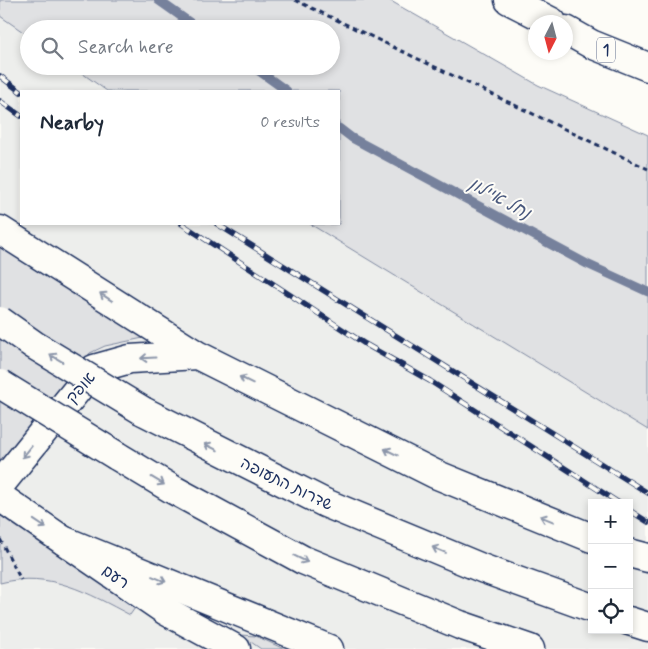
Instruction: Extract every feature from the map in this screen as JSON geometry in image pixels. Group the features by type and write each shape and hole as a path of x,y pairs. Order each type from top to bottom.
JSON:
{"main road":[{"path":"509,0 538,15"},
{"name":"1","path":"573,34 591,44 648,67"},
{"path":"0,230 197,355 435,474 588,536"},
{"name":"שדרות התעופה","path":"0,321 34,345 142,411 325,503 484,569 588,607"},
{"name":"אופק","path":"0,485 94,369 130,359 197,355"},
{"path":"0,384 172,489 303,560 460,625 530,649"},
{"name":"רעם","path":"0,497 166,611 236,649"},
{"path":"65,541 330,649"},
{"path":"633,554 648,558"},
{"path":"633,622 648,627"}],"path":[{"path":"295,0 337,20"},
{"path":"340,22 648,169"},
{"path":"0,539 21,580"}],"shaded area":[{"path":"0,0 20,20 20,75 190,75 212,90 20,90 20,225 340,224 648,348 648,649 0,649"},
{"path":"0,0 389,0 538,85 648,135 648,430 312,225 340,225 340,90 106,90 85,75 340,75 340,20 20,20 20,30 0,16"},
{"path":"0,238 143,338 105,346 90,353 0,469"},
{"path":"0,509 137,605 130,615 84,592 52,582 36,579 0,583"},
{"path":"241,635 256,636 284,649 261,649"}],"waterway":[{"name":"נחל איילון","path":"158,0 186,20"},
{"name":"נחל איילון","path":"265,75 286,90"},
{"name":"נחל איילון","path":"340,129 352,138 587,264 648,292"}],"railway":[{"path":"0,76 20,91"},
{"path":"0,101 20,115"},
{"path":"184,225 365,344 430,381 613,499"},
{"path":"219,225 648,493"},
{"path":"633,513 648,522"}]}
